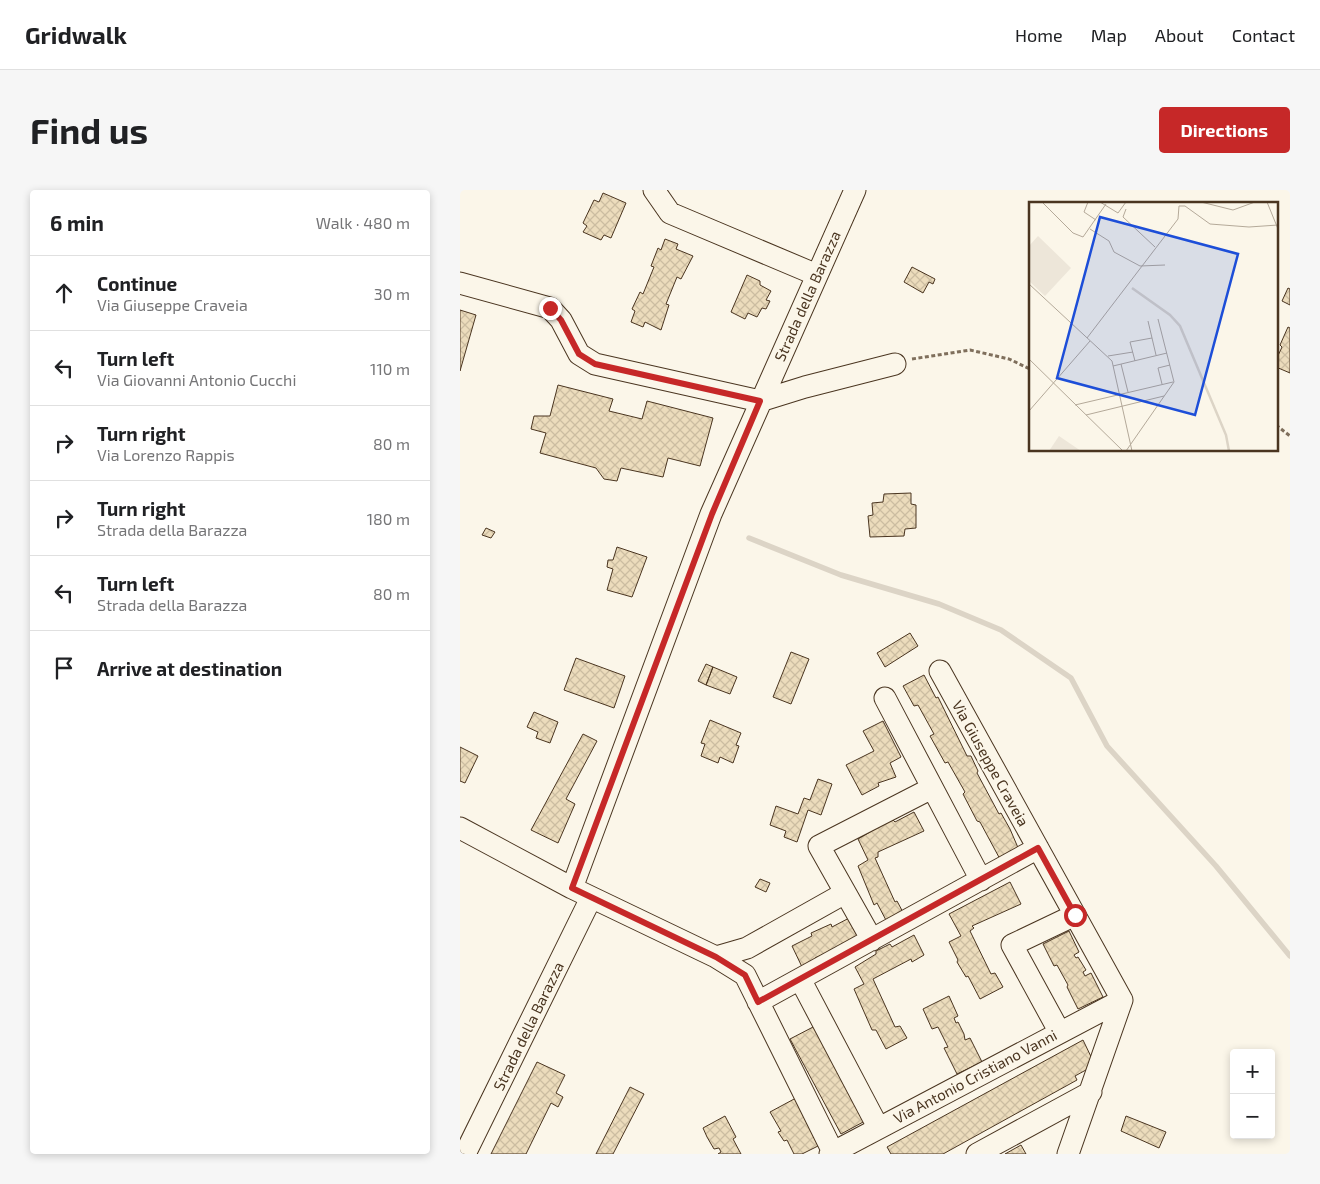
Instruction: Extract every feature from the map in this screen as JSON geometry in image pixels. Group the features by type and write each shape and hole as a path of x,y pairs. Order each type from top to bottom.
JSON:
{"street":[{"path":"654,190 670,214 817,275"},
{"name":"Strada della Barazza","path":"572,888 712,514 760,401 855,190"},
{"path":"460,283 550,308 561,320 579,354 595,364 760,401 805,387 895,364"},
{"name":"Via Giuseppe Craveia","path":"940,671 1122,1000"},
{"path":"885,698 981,880"},
{"path":"872,940 819,846 932,788"},
{"path":"460,828 572,888 716,957 745,975 832,1153"},
{"path":"758,1002 1038,848"},
{"path":"716,957 747,948 846,893"},
{"name":"Strada della Barazza","path":"465,1154 592,898"},
{"path":"1059,1032 1012,945 1075,915"},
{"path":"800,979 878,1128"},
{"path":"1068,1154 1092,1092 1122,1000"},
{"name":"Via Antonio Cristiano Vanni","path":"832,1153 1122,1000"},
{"path":"977,1154 1092,1092"}],"path":[{"path":"895,364 928,356 970,350 1009,359 1029,369"},
{"path":"1278,427 1290,436"}],"building":[{"path":"603,193 626,203 611,238 604,235 601,240 583,232 587,226 583,223 594,200 599,202"},
{"path":"665,239 678,244 676,249 693,256 681,279 677,277 666,304 669,305 661,330 645,322 643,327 631,322 635,311 632,309 640,292 643,294 654,267 651,266 658,248 661,250"},
{"path":"912,267 935,279 933,284 929,282 923,293 904,282"},
{"path":"747,275 760,281 760,285 771,291 766,300 770,301 766,309 762,308 757,317 748,313 745,319 731,312"},
{"path":"1288,288 1290,289 1290,305 1282,301"},
{"path":"460,310 476,315 460,371"},
{"path":"1288,327 1290,328 1290,373 1278,368 1278,356 1282,347 1280,345"},
{"path":"558,385 613,399 609,411 642,419 647,401 713,418 700,466 668,458 663,477 621,468 617,481 604,479 596,468 540,453 546,433 531,429 534,416 550,416"},
{"path":"911,493 911,504 916,505 916,528 905,529 904,536 870,537 868,516 873,515 872,503 883,502 884,494"},
{"path":"486,528 495,532 491,538 482,535"},
{"path":"617,547 647,557 632,597 607,590 613,569 607,567 608,560 613,560"},
{"path":"910,633 918,646 885,667 877,653"},
{"path":"791,652 809,659 791,704 773,697"},
{"path":"576,658 625,676 614,708 564,690"},
{"path":"706,664 713,667 706,685 698,681"},
{"path":"713,667 737,677 730,694 706,685"},
{"path":"924,675 936,698 938,697 967,756 971,756 978,771 977,773 999,814 1001,813 1010,829 1019,850 1001,861 980,822 977,821 963,794 965,792 948,762 945,763 930,736 934,734 918,705 914,706 903,686"},
{"path":"534,712 558,722 550,743 536,738 538,732 527,727"},
{"path":"710,720 741,733 736,745 739,746 733,763 720,757 718,763 701,756 705,744 701,743"},
{"path":"883,721 901,757 890,763 896,777 878,783 879,786 862,795 846,765 874,751 863,731"},
{"path":"583,734 597,741 566,799 575,804 558,843 531,830"},
{"path":"460,747 478,756 465,783 460,781"},
{"path":"818,779 832,784 821,815 808,810 797,842 784,837 786,831 770,825 776,806 798,814 804,798 810,800"},
{"path":"914,812 924,831 878,852 878,857 875,858 895,902 897,901 905,916 888,924 877,903 874,905 858,866 868,860 858,839 892,819 895,822"},
{"path":"760,879 770,883 766,892 755,887"},
{"path":"1010,882 1021,904 972,926 974,928 970,931 991,974 995,973 1003,987 980,999 968,976 966,977 957,962 958,960 949,942 961,936 949,914"},
{"path":"853,916 863,936 815,958 817,961 803,969 792,946 812,936 811,933 831,924 832,927"},
{"path":"1069,931 1079,952 1074,955 1076,958 1078,957 1086,970 1083,972 1085,976 1091,973 1103,997 1078,1009 1067,987 1068,985 1057,965 1054,966 1043,944"},
{"path":"914,935 924,955 912,962 911,959 873,979 895,1027 900,1026 907,1038 886,1049 876,1030 872,1030 854,989 864,984 855,967 876,954 876,951 890,944 892,947"},
{"path":"949,996 958,1016 954,1018 956,1023 958,1022 965,1040 970,1038 982,1062 957,1074 944,1048 948,1047 938,1027 932,1029 923,1009"},
{"path":"815,1026 865,1121 841,1134 790,1039"},
{"path":"1083,1040 1095,1065 1075,1076 1077,1080 943,1154 891,1154 887,1147"},
{"path":"537,1062 565,1075 556,1093 563,1097 558,1107 551,1103 526,1154 491,1154"},
{"path":"630,1087 644,1094 613,1154 596,1154"},
{"path":"796,1098 820,1145 802,1154 794,1154 787,1140 784,1141 778,1132 781,1131 770,1112"},
{"path":"725,1116 736,1137 733,1139 741,1154 718,1154 721,1152 719,1148 714,1149 703,1128"},
{"path":"1126,1116 1166,1132 1159,1148 1121,1131"},
{"path":"1021,1145 1026,1154 1005,1154"}],"waterway":[{"path":"749,538 841,575 939,604 1001,630 1071,678 1107,746 1216,866 1290,956"}],"route":[{"path":"550,308 561,320 579,354 595,364 760,401 712,514 572,888 716,957 745,975 758,1002 1038,848 1075,915"}]}
